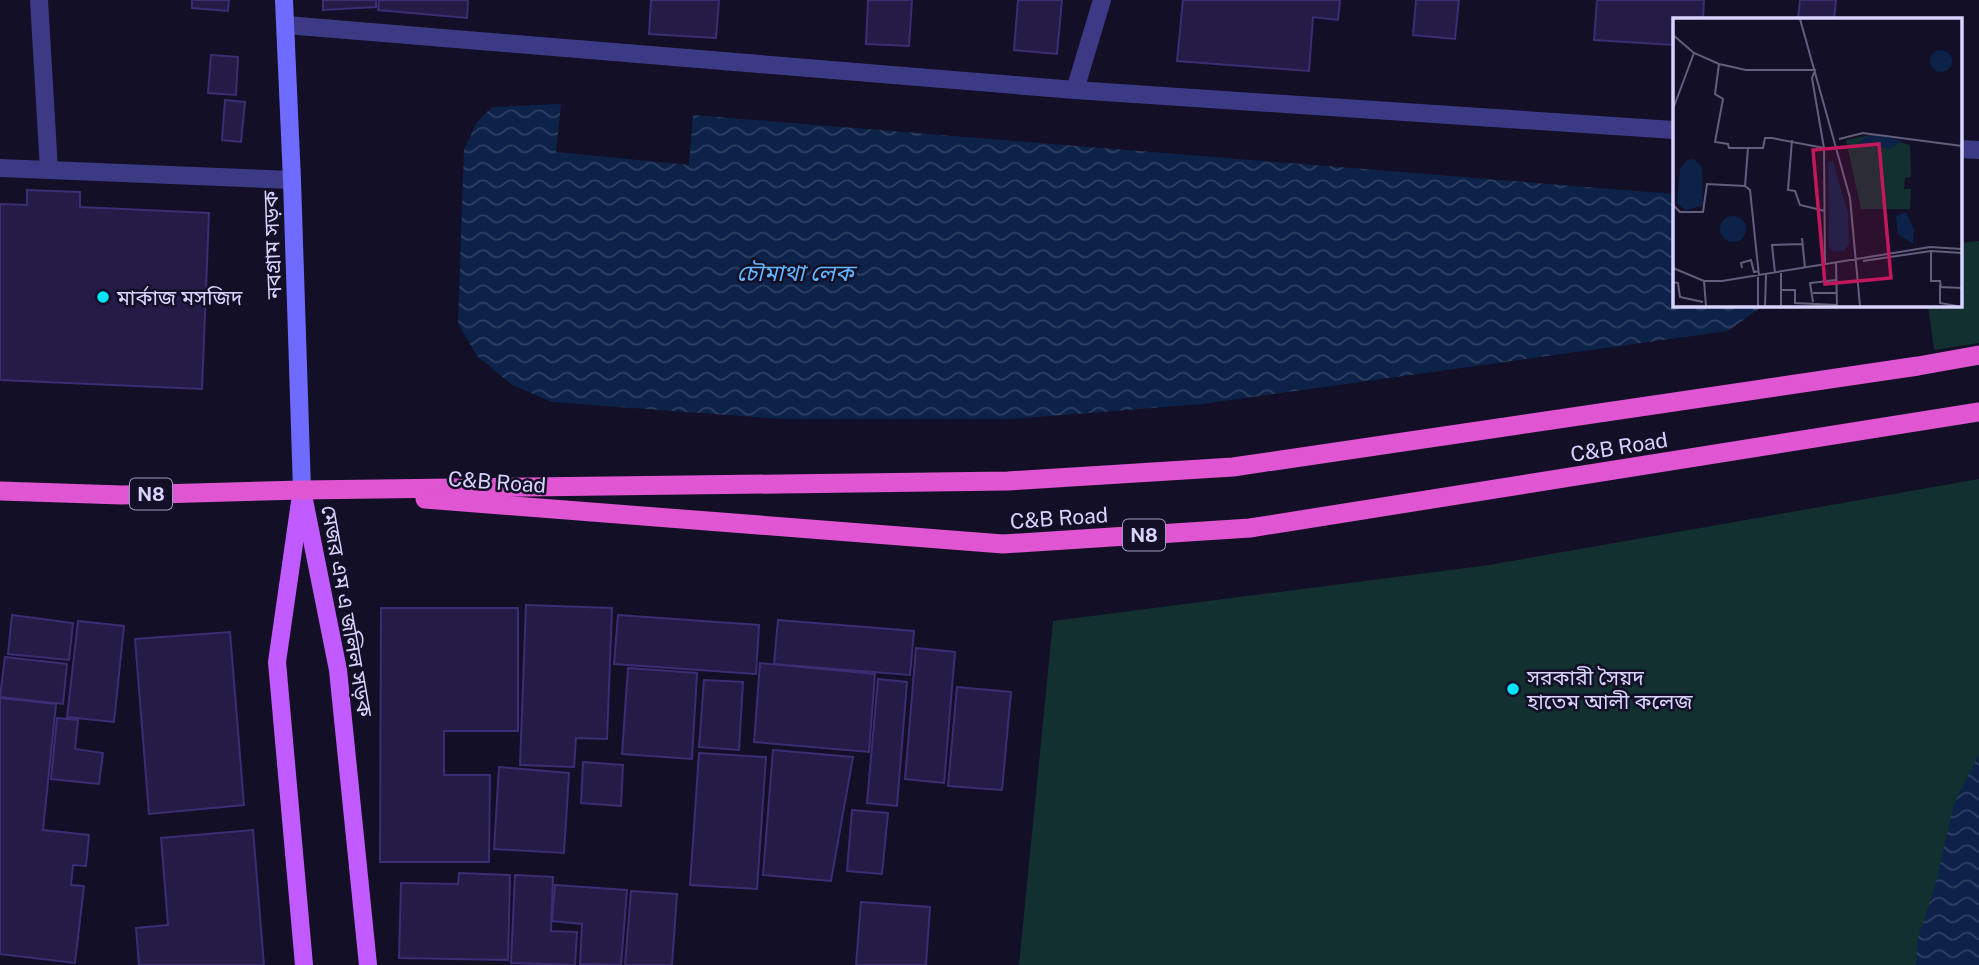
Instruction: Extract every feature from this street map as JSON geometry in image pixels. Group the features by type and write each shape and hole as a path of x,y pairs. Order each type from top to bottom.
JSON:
{"highway":[{"name":"C&B Road","path":"0,491 122,495 302,490 1008,481 1233,467 1979,355"},
{"name":"C&B Road","path":"302,490 1003,544 1250,528 1979,412"}],"main road":[{"name":"নবগ্রাম সড়ক","path":"284,0 302,490"},
{"name":"মেজর এম এ জলিল সড়ক","path":"302,490 277,662 304,965"},
{"name":"মেজর এম এ জলিল সড়ক","path":"302,490 338,670 368,965"}],"street":[{"path":"39,0 49,170"},
{"path":"1075,90 1102,0"},
{"path":"286,25 1075,90 1673,130"},
{"path":"0,167 292,180"}],"green space":[{"path":"1979,241 1979,343 1934,350 1928,306 1962,306 1962,243"},
{"name":"সরকারী সৈয়দ হাতেম আলী কলেজ","path":"1979,479 1979,965 1019,965 1053,621 1489,565"}],"water":[{"name":"চৌমাথা লেক","path":"561,104 556,152 689,165 693,115 1673,194 1673,306 1763,306 1728,331 1202,404 1013,419 782,419 552,402 512,385 477,356 458,323 464,150 477,122 492,107"},
{"path":"1979,754 1979,965 1916,965 1917,941 1936,882 1954,804"}],"building":[{"path":"192,0 229,0 228,11 192,8"},
{"path":"323,0 376,0 376,7 323,10"},
{"path":"379,0 468,0 467,18 378,10"},
{"path":"651,0 719,0 716,38 649,34"},
{"path":"868,0 912,0 909,46 866,44"},
{"path":"1018,0 1062,0 1057,54 1014,50"},
{"path":"1183,0 1340,0 1338,20 1313,17 1309,71 1177,61"},
{"path":"1416,0 1459,0 1455,39 1413,35"},
{"path":"1597,0 1704,0 1703,18 1673,18 1673,45 1594,40"},
{"path":"1800,0 1836,0 1834,18 1798,18"},
{"path":"211,55 238,57 236,95 208,93"},
{"path":"225,100 245,102 241,142 222,140"},
{"name":"মার্কাজ মসজিদ","path":"27,190 80,192 80,207 209,213 202,389 0,380 0,204 27,205"},
{"path":"526,605 612,608 607,739 576,738 574,767 520,765"},
{"path":"381,608 518,608 518,731 444,731 444,775 490,775 489,862 380,862"},
{"path":"12,615 73,623 69,660 8,654"},
{"path":"618,615 759,625 756,674 614,664"},
{"path":"778,620 914,631 910,675 774,664"},
{"path":"78,621 124,626 114,722 67,717"},
{"path":"230,632 244,805 149,814 135,639"},
{"path":"916,648 955,652 944,783 905,779"},
{"path":"5,657 67,664 63,704 0,697"},
{"path":"760,663 875,674 869,752 754,742"},
{"path":"628,668 697,673 692,759 622,754"},
{"path":"878,679 907,682 897,806 867,803"},
{"path":"704,680 743,682 739,750 699,747"},
{"path":"957,687 1011,692 1002,790 948,786"},
{"path":"0,698 56,704 43,830 89,835 86,866 73,865 71,885 84,886 75,963 0,954"},
{"path":"57,718 78,720 75,749 103,753 99,784 51,779"},
{"path":"773,750 853,757 831,881 763,875"},
{"path":"699,753 766,757 757,889 690,885"},
{"path":"583,762 623,765 621,806 581,803"},
{"path":"499,767 569,773 564,853 494,849"},
{"path":"852,810 888,813 882,874 847,871"},
{"path":"253,830 264,965 139,965 136,928 168,925 161,838"},
{"path":"459,873 510,875 508,960 399,958 401,883 458,884"},
{"path":"515,875 553,877 551,931 577,932 575,965 511,963"},
{"path":"555,885 627,890 621,965 580,964 582,924 552,921"},
{"path":"631,891 677,894 672,965 625,965"},
{"path":"861,902 930,907 926,965 856,965"}],"place":[{"name":"মার্কাজ মসজিদ","path":"103,297"},
{"name":"সরকারী সৈয়দ হাতেম আলী কলেজ","path":"1513,689"}]}
